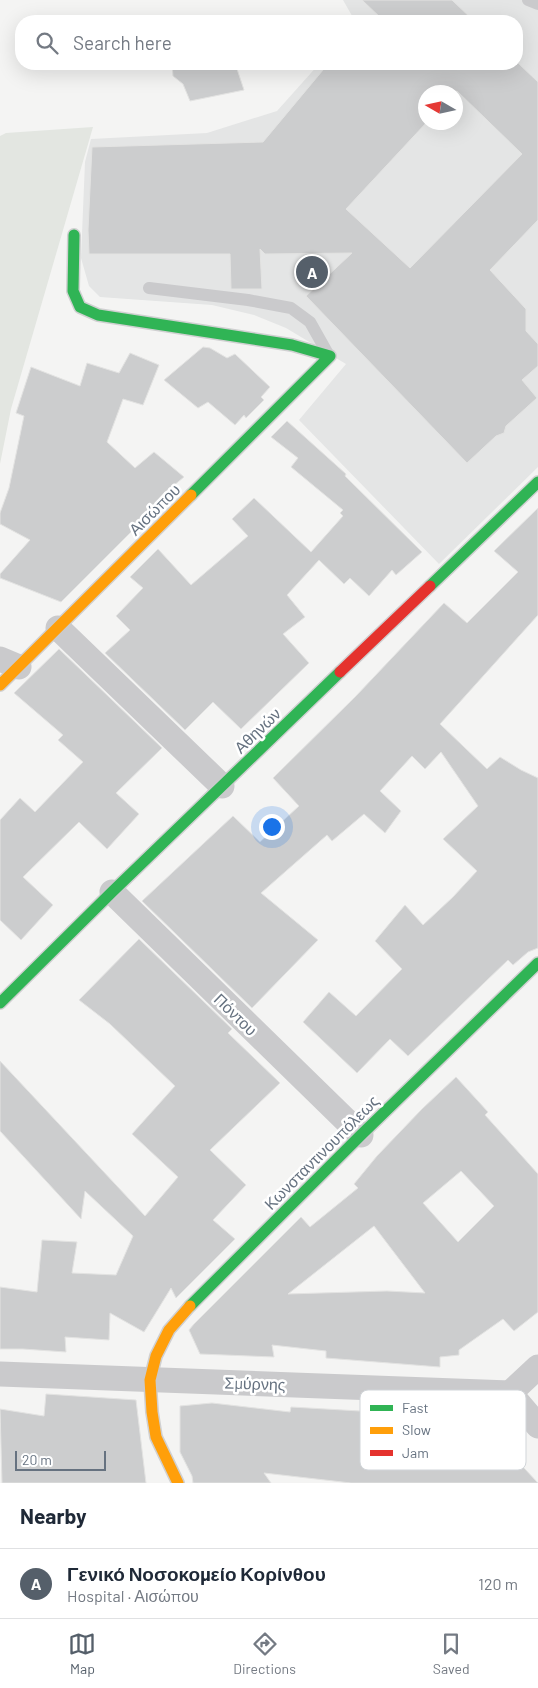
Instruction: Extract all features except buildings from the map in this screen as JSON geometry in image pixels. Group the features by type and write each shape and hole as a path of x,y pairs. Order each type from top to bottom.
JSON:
{"street":[{"path":"74,235 73,291 80,307 98,315 292,345 330,356"},
{"name":"Αισώπου","path":"0,685 10,663 58,628 330,356"},
{"name":"Αθηνών","path":"0,1003 112,892 538,482"},
{"path":"58,628 222,786"},
{"name":"Πόντου","path":"112,892 361,1135"},
{"name":"Κωνσταντινουπόλεως","path":"178,1483 156,1437 150,1380 156,1356 169,1330 182,1314 361,1135 538,963"},
{"path":"513,1390 538,1367"},
{"name":"Σμύρνης","path":"0,1374 427,1390"},
{"path":"526,1412 538,1426"}],"lane":[{"path":"528,0 538,4"},
{"path":"149,288 248,300 290,308 310,322 330,356"}],"shaded area":[{"path":"343,0 538,0 538,467 439,564 299,420 346,364 286,328 254,315 212,305 100,297 89,286 81,258 85,162 91,139 207,133 277,111 314,70 523,70 523,15 352,15"},
{"path":"93,127 11,409 0,464 0,136 6,133"}],"traffic: fast":[{"path":"74,235 73,291 80,307 98,315 292,345 330,356 191,495"},
{"path":"430,586 538,482"},
{"path":"0,1003 340,672"},
{"path":"190,1306 361,1135 538,963"}],"traffic: slow":[{"path":"0,685 191,495"},
{"path":"178,1483 156,1437 150,1380 156,1356 169,1330 190,1306"}],"traffic: jam":[{"path":"340,672 430,586"}],"place":[{"name":"Γενικό Νοσοκομείο Κορίνθου","path":"312,272"}]}
